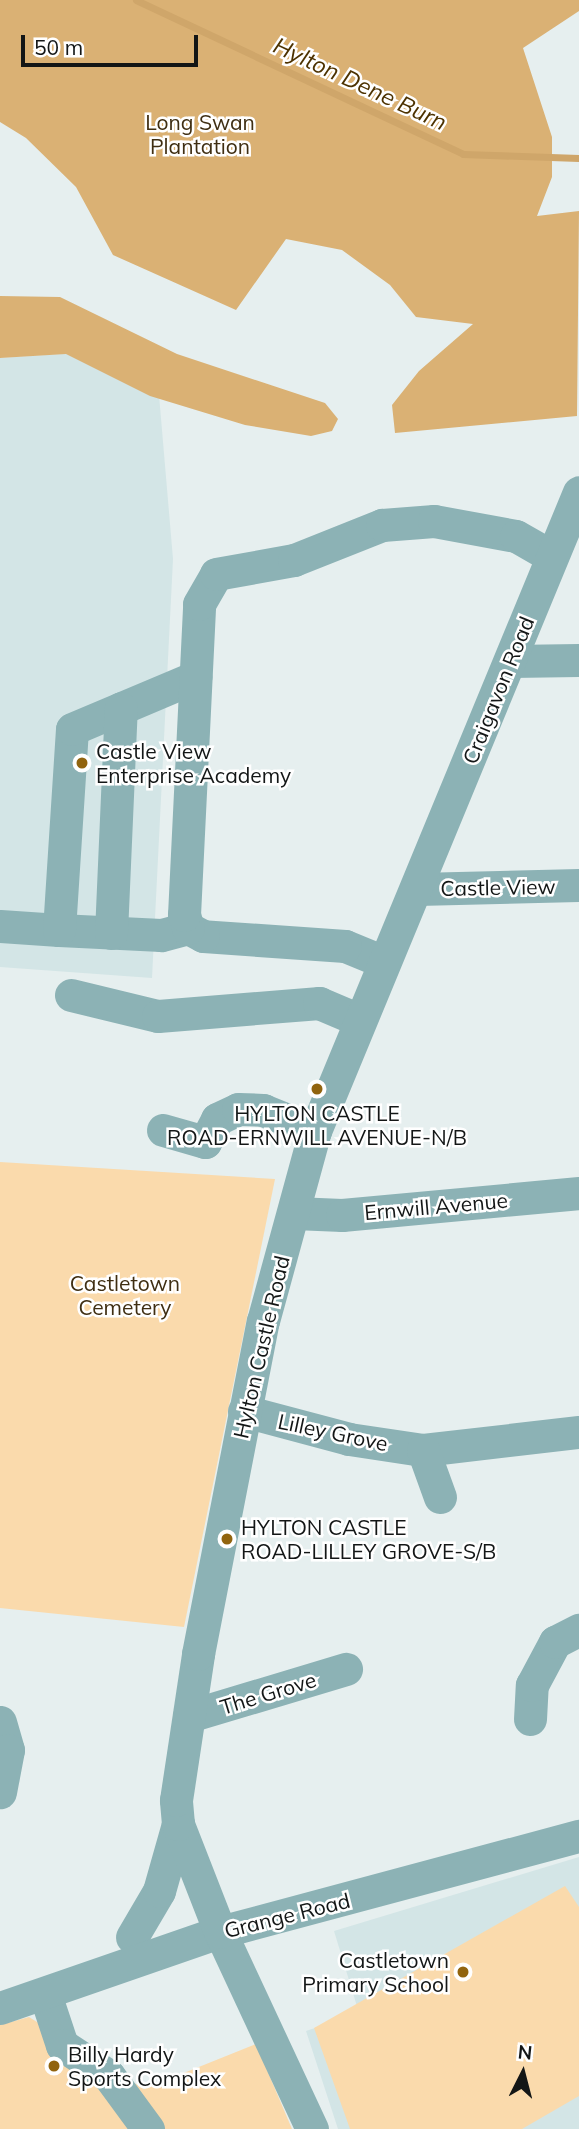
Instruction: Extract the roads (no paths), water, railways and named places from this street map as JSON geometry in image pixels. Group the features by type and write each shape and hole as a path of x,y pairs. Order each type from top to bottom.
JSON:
{"street":[{"name":"Craigavon Road","path":"418,889 579,492"},
{"path":"188,928 184,915 199,604 216,574 293,559 382,525 433,521 516,537 551,556"},
{"path":"511,661 579,660"},
{"path":"59,930 72,729 195,677"},
{"path":"111,933 121,708"},
{"name":"Castle View","path":"418,889 579,885"},
{"name":"Hylton Castle Road","path":"312,2129 220,1932 178,1824 176,1800 244,1411 315,1130 359,1020 418,889"},
{"path":"0,926 161,935 188,928 203,936 345,946 384,962"},
{"path":"71,995 158,1016 319,1003 359,1020"},
{"path":"163,1130 205,1142 216,1119 238,1109 263,1110 315,1130"},
{"name":"Ernwill Avenue","path":"294,1213 342,1215 579,1193"},
{"name":"Lilley Grove","path":"244,1411 349,1440 422,1450 579,1432"},
{"path":"422,1450 440,1497"},
{"path":"530,1719 532,1685 555,1642 579,1630"},
{"name":"The Grove","path":"189,1716 346,1669"},
{"path":"0,1722 8,1750 0,1792"},
{"name":"Hylton Castle Road","path":"132,1937 159,1891 178,1824"},
{"name":"Grange Road","path":"0,2008 220,1932 579,1836"},
{"path":"45,1994 62,2045 109,2076 148,2129"}],"waterway":[{"name":"Hylton Dene Burn","path":"136,0 463,154 579,158"}],"place":[{"name":"Castle View Enterprise Academy","path":"82,763"},
{"name":"HYLTON CASTLE ROAD-ERNWILL AVENUE-N/B","path":"317,1089"},
{"name":"HYLTON CASTLE ROAD-LILLEY GROVE-S/B","path":"227,1539"},
{"name":"Castletown Primary School","path":"463,1972"},
{"name":"Billy Hardy Sports Complex","path":"54,2066"}],"park label":[{"name":"Long Swan Plantation","path":"200,134"},
{"name":"Castletown Cemetery","path":"125,1295"}]}
